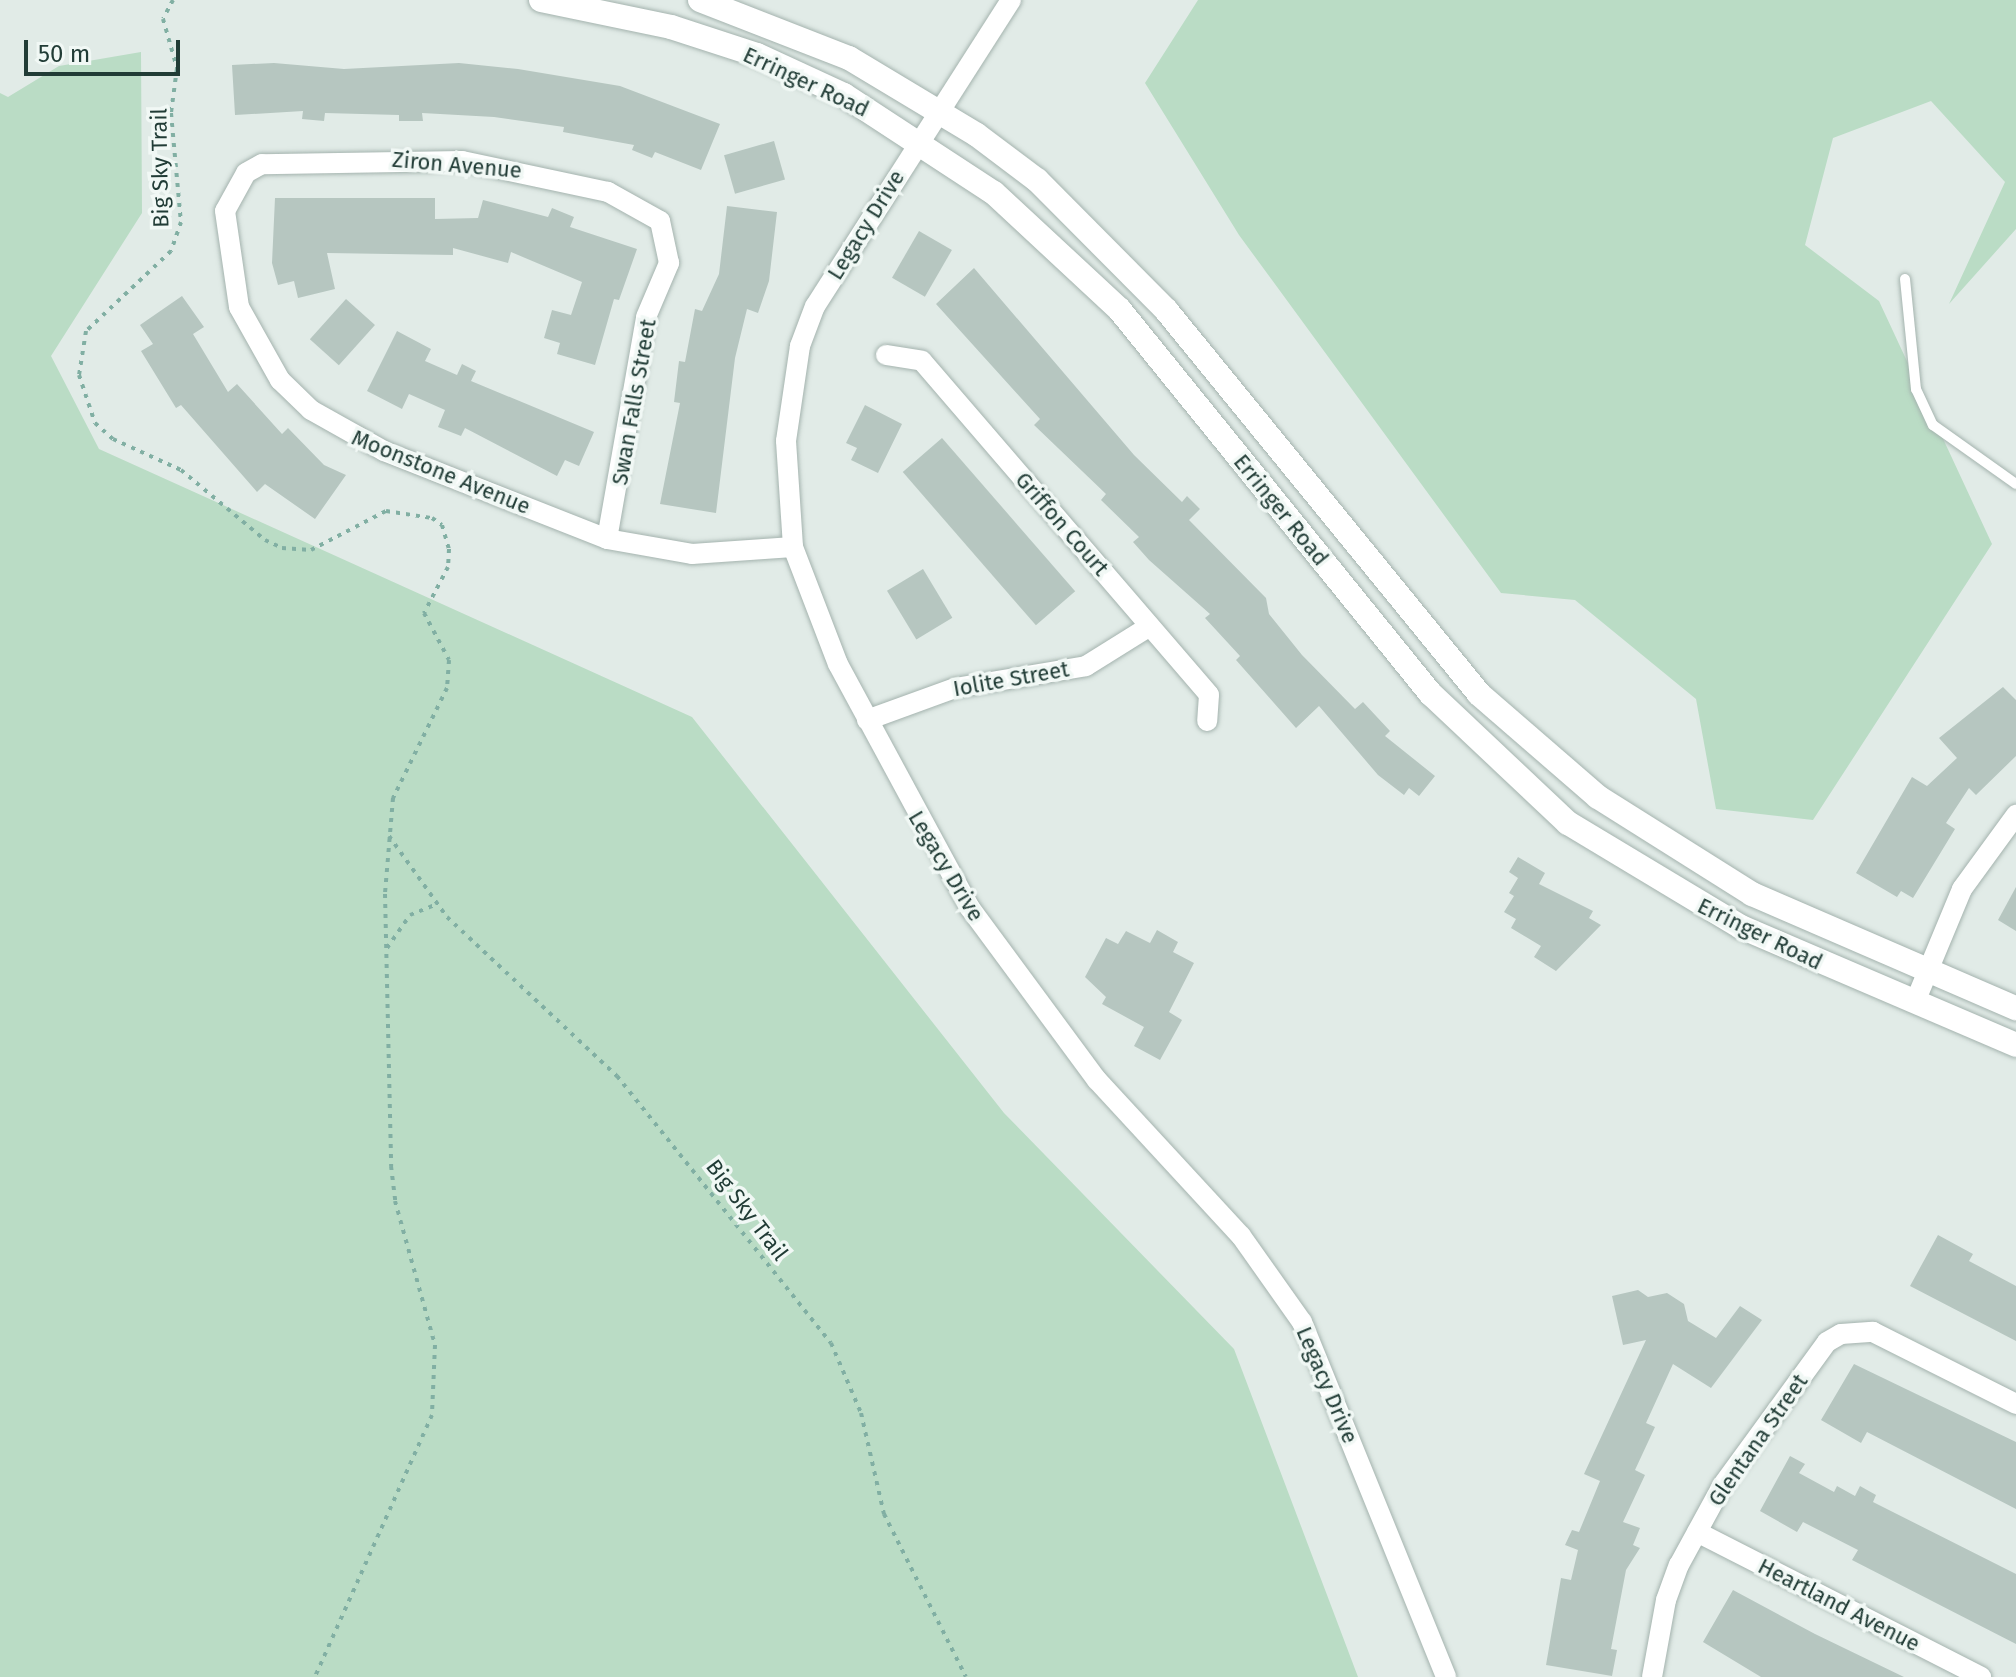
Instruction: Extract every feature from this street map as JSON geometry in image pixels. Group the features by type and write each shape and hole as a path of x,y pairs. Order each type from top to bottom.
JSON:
{"main road":[{"name":"Erringer Road","path":"541,0 671,27 757,55 844,95 919,141 994,193 1119,309 1431,694 1568,823 1741,927 2016,1045"},
{"name":"Erringer Road","path":"700,0 849,58 938,110 1037,180 1119,258 1479,694 1546,756 1703,866 1928,971 2016,1008"}],"street":[{"name":"Legacy Drive","path":"1011,0 815,306 800,346 786,441 793,547 813,607 867,720 946,868 1031,996 1274,1277 1302,1322 1446,1677"},
{"name":"Ziron Avenue","path":"246,173 262,164 462,161 608,192 660,221"},
{"name":"Moonstone Avenue","path":"246,173 225,211 230,265 239,307 280,380 345,434 607,539 692,554 793,547"},
{"name":"Swan Falls Street","path":"607,539 646,317 669,263 660,221"},
{"name":"Griffon Court","path":"886,355 922,361 1209,695 1207,721"},
{"name":"Iolite Street","path":"867,720 955,688 1086,666 1150,626"},
{"path":"1915,1002 1962,889 2016,815"},
{"name":"Glentana Street","path":"1652,1677 1666,1600 1697,1532 1722,1486 1827,1342 1841,1334 1873,1332 2016,1404"},
{"name":"Heartland Avenue","path":"1697,1532 1981,1677"}],"lane":[{"path":"1905,279 1916,389 1933,425 2016,484"}],"path":[{"name":"Big Sky Trail","path":"173,0 163,19 177,68 171,113 178,238 86,331 80,351 85,402 95,423 113,439 181,470 265,540 282,548 311,550 386,511 419,513 442,525 448,567 424,613 449,660 447,688 405,767 388,834 386,950 391,1166 395,1201 435,1345 432,1415 315,1677"},
{"name":"Big Sky Trail","path":"388,834 437,904 489,961 617,1076 831,1343 861,1413 884,1514 966,1677"},
{"path":"386,950 410,915 437,904"}],"green space":[{"path":"1198,0 2016,0 2016,229 1949,304 2005,182 1931,101 1833,138 1805,245 1879,301 1992,544 1813,820 1716,809 1696,699 1575,600 1501,593 1239,235 1145,83"},
{"path":"141,52 142,213 51,356 99,449 692,717 1004,1113 1234,1349 1358,1677 0,1677 0,93 8,97 59,66"}],"building":[{"path":"274,63 344,69 459,63 518,69 620,86 720,124 701,170 655,152 652,158 632,150 634,145 563,132 564,127 494,117 422,113 423,121 399,121 399,115 325,113 324,121 302,119 303,111 235,115 232,65"},
{"path":"774,141 785,179 735,194 724,155"},
{"path":"275,198 435,198 435,219 478,218 483,200 548,217 552,208 574,217 570,227 637,249 619,300 614,299 595,365 557,354 560,343 544,338 552,310 571,315 582,282 511,252 508,263 453,248 453,255 327,253 335,289 298,298 294,281 278,285 272,263"},
{"path":"727,206 777,212 769,281 758,313 747,309 735,358 716,513 660,504 680,403 674,402 679,361 685,362 695,309 702,311 719,274"},
{"path":"919,231 952,250 925,297 892,278"},
{"path":"974,268 1134,455 1182,502 1187,496 1200,509 1189,520 1266,598 1269,614 1302,655 1355,709 1363,702 1390,731 1385,736 1435,776 1419,796 1409,788 1404,795 1378,775 1319,706 1296,728 1236,660 1240,656 1205,618 1210,614 1149,560 1133,542 1139,537 1101,500 1106,494 1034,425 1040,419 936,304"},
{"path":"182,296 204,327 193,334 228,392 237,384 282,434 288,428 324,465 346,475 315,519 265,484 257,492 181,405 176,408 141,351 153,344 140,325"},
{"path":"346,299 375,325 339,365 310,339"},
{"path":"397,331 431,349 425,361 457,375 462,364 476,371 471,381 594,432 579,466 565,460 557,476 465,428 461,436 438,427 445,410 409,394 402,409 367,391"},
{"path":"865,405 902,424 878,473 851,460 857,448 846,443"},
{"path":"942,438 1075,591 1036,625 903,472"},
{"path":"923,569 952,618 916,639 887,591"},
{"path":"2003,687 2016,700 2016,756 1976,795 1969,788 1946,823 1955,829 1913,898 1901,891 1897,897 1856,873 1912,777 1927,786 1957,758 1939,738"},
{"path":"1518,857 1545,873 1539,884 1593,911 1589,918 1601,925 1556,971 1534,957 1541,946 1511,928 1516,919 1504,912 1514,896 1509,893 1518,878 1509,872"},
{"path":"2016,887 2016,931 1998,920"},
{"path":"1157,930 1178,942 1173,952 1194,963 1169,1012 1182,1020 1160,1060 1134,1046 1144,1027 1102,1004 1106,997 1085,977 1106,938 1118,944 1126,931 1150,943"},
{"path":"1938,1235 1973,1254 1969,1261 2016,1286 2016,1341 1910,1286"},
{"path":"1638,1290 1648,1297 1667,1293 1684,1304 1688,1321 1716,1338 1740,1306 1762,1320 1711,1388 1673,1364 1646,1423 1655,1427 1635,1470 1645,1475 1623,1522 1640,1528 1633,1545 1640,1548 1626,1570 1611,1649 1617,1650 1612,1676 1546,1665 1561,1578 1571,1580 1578,1550 1565,1545 1572,1530 1579,1532 1600,1481 1584,1474 1646,1340 1623,1345 1612,1296"},
{"path":"1854,1364 2016,1442 2016,1509 1867,1432 1861,1443 1821,1420"},
{"path":"1790,1456 1805,1464 1799,1473 1834,1492 1837,1486 1855,1496 1860,1486 1876,1495 1873,1502 2016,1574 2016,1644 1852,1560 1858,1550 1803,1522 1797,1532 1760,1511"},
{"path":"1733,1590 1904,1677 1761,1677 1703,1642"}]}
